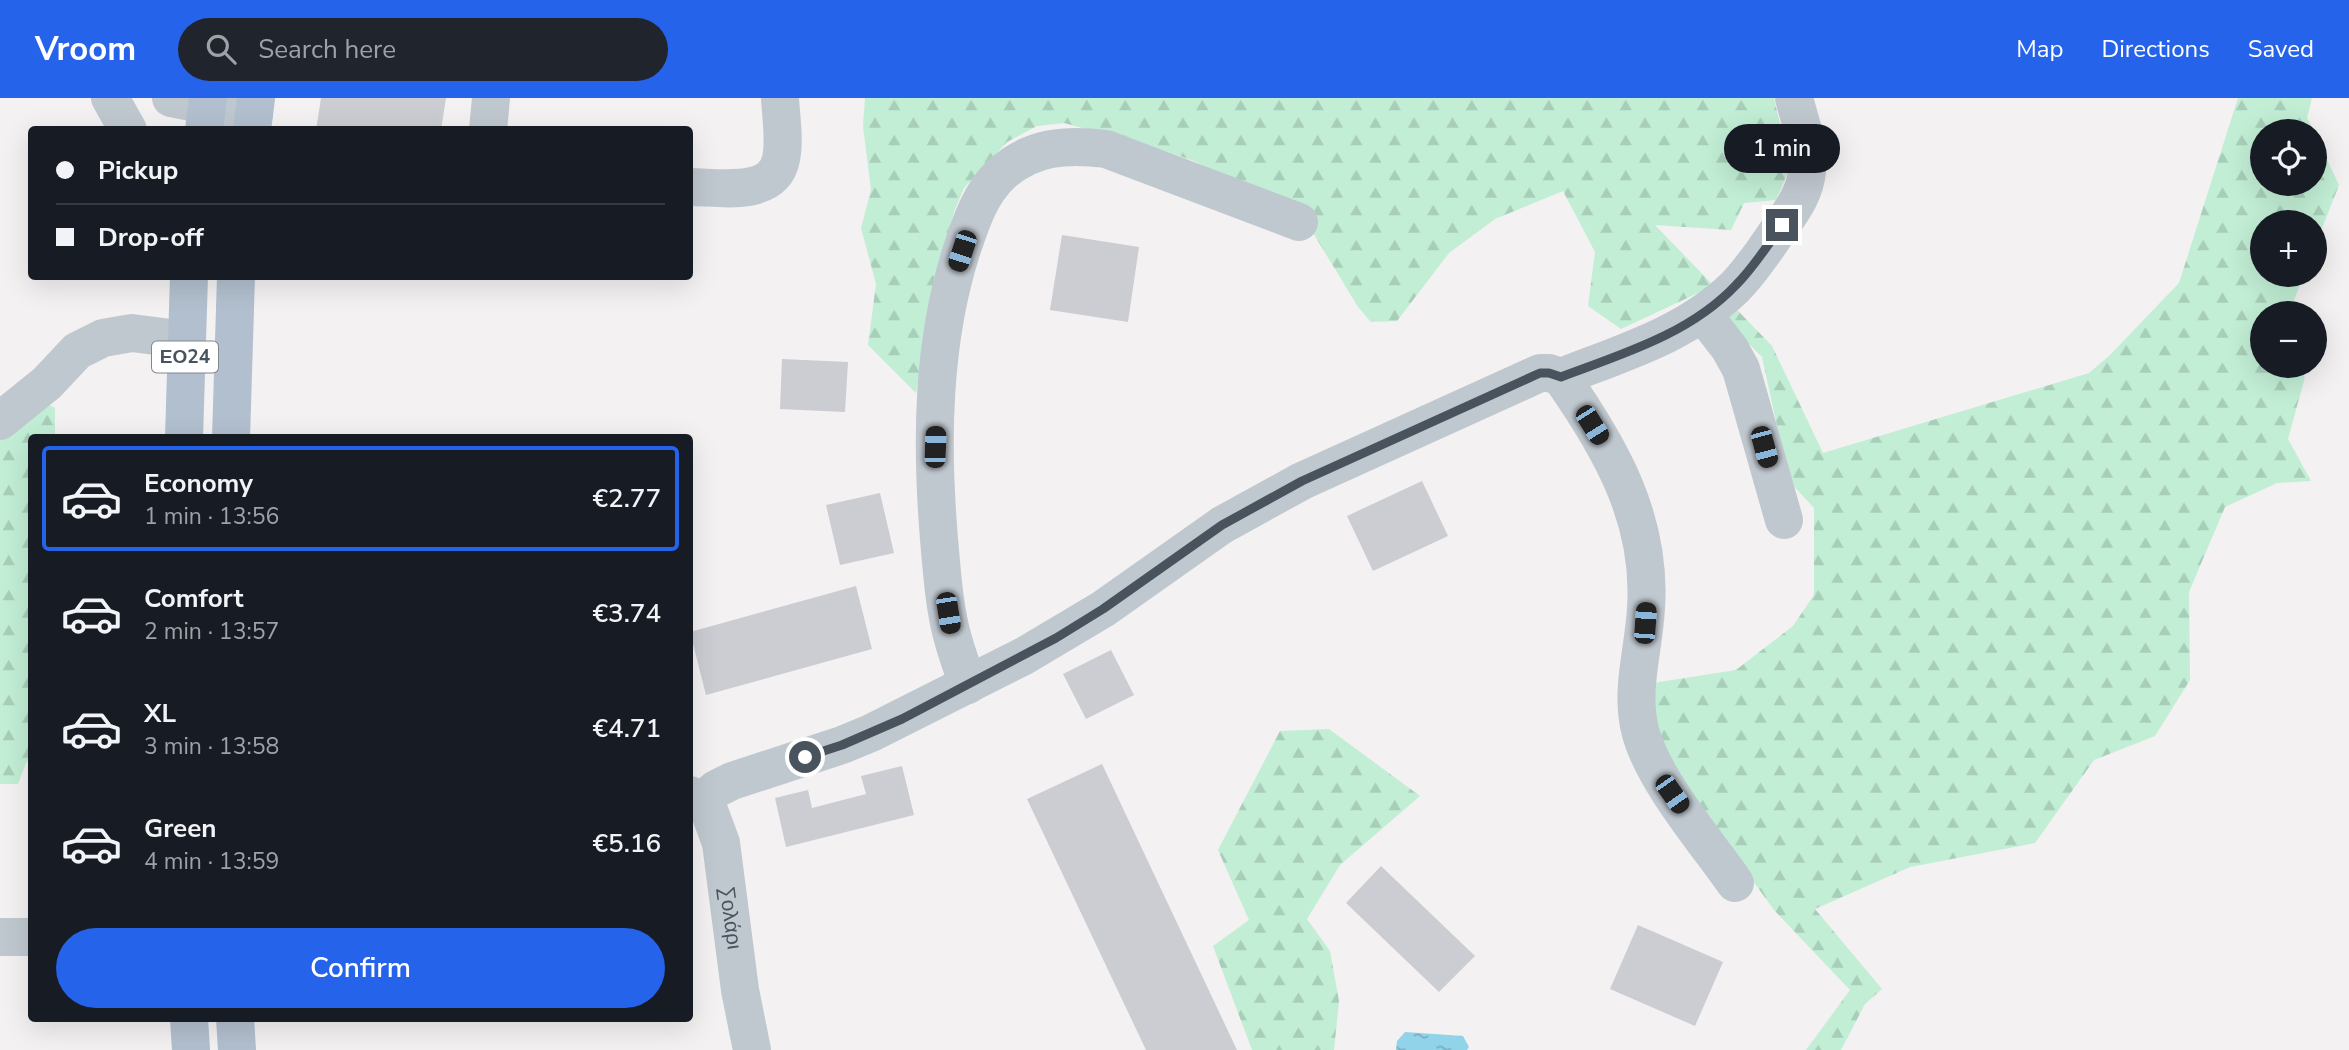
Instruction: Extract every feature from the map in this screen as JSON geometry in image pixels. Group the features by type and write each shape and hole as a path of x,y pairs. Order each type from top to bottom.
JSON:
{"main road":[{"name":"ΕΟ24","path":"184,434 189,280"},
{"name":"ΕΟ24","path":"231,434 236,280"},
{"path":"190,1022 191,1050"},
{"path":"236,1022 237,1050"}],"street":[{"path":"110,98 126,126"},
{"path":"488,126 491,98"},
{"path":"693,187 757,186 775,172 781,161 782,150 780,98"},
{"path":"1561,377 1677,330 1703,314 1735,287 1757,261 1800,196 1807,171 1808,159 1794,98"},
{"path":"197,108 254,114"},
{"path":"968,685 952,637 941,564 936,496 936,397 943,323 954,276 970,225 985,193 1001,174 1023,158 1049,148 1076,145 1106,149 1299,222"},
{"path":"1703,314 1730,349 1741,369 1784,520"},
{"path":"0,421 47,383 77,351 103,338 132,333 186,340"},
{"path":"695,799 723,785 871,733 968,685 1056,638 1103,609 1222,525 1302,481 1530,377 1549,373 1561,377 1622,478 1634,509 1647,590 1644,638 1635,697 1638,722 1646,750 1656,771 1735,883"},
{"name":"Σολάρι","path":"695,799 710,813 721,843 740,990 752,1050"},
{"path":"0,937 28,937"}],"green space":[{"path":"865,98 1774,98 1790,167 1776,200 1744,203 1731,230 1655,225 1772,346 1823,453 2089,373 2110,355 2179,283 2238,98 2312,98 2308,119 2250,119 2250,196 2327,196 2327,160 2339,185 2327,216 2327,210 2250,210 2250,287 2299,287 2294,301 2250,301 2250,378 2305,378 2288,439 2311,481 2277,483 2225,507 2189,592 2190,680 2155,736 2094,760 2035,843 1910,867 1815,909 1882,989 1865,1004 1841,1050 1806,1050 1850,990 1774,910 1688,791 1655,731 1653,683 1736,670 1793,626 1814,595 1814,508 1789,481 1762,357 1698,293 1621,329 1588,306 1595,252 1563,191 1495,219 1449,253 1397,321 1371,322 1358,307 1301,213 1194,161 1159,149 1064,123 1037,126 1007,142 964,188 954,212 936,288 916,393 868,345 876,284 861,228 871,190 863,126"},
{"path":"42,401 55,408 55,434 28,434 28,761 18,784 0,784 0,435"},
{"path":"1329,729 1420,796 1340,865 1307,919 1330,951 1339,1001 1334,1050 1252,1050 1213,946 1249,920 1218,850 1280,731"}],"water":[{"path":"1405,1032 1463,1036 1469,1047 1467,1050 1396,1050 1397,1041"}],"building":[{"path":"321,98 446,98 442,126 317,126"},
{"path":"1062,235 1139,247 1128,322 1050,310"},
{"path":"782,359 848,362 845,412 780,409"},
{"path":"1422,481 1448,536 1373,571 1347,516"},
{"path":"880,493 894,553 840,565 826,505"},
{"path":"856,586 872,649 706,695 693,644 693,631"},
{"path":"1111,650 1134,695 1086,719 1063,674"},
{"path":"1102,764 1237,1050 1146,1050 1027,799"},
{"path":"902,766 914,815 786,847 775,798 808,790 812,808 866,794 861,776"},
{"path":"1381,866 1475,956 1439,992 1346,903"},
{"path":"1638,925 1723,962 1695,1026 1610,989"}],"route":[{"path":"805,757 842,745 902,719 1024,656 1103,609 1222,525 1302,481 1540,373 1561,377 1677,330 1703,314 1735,287 1782,225"}]}
